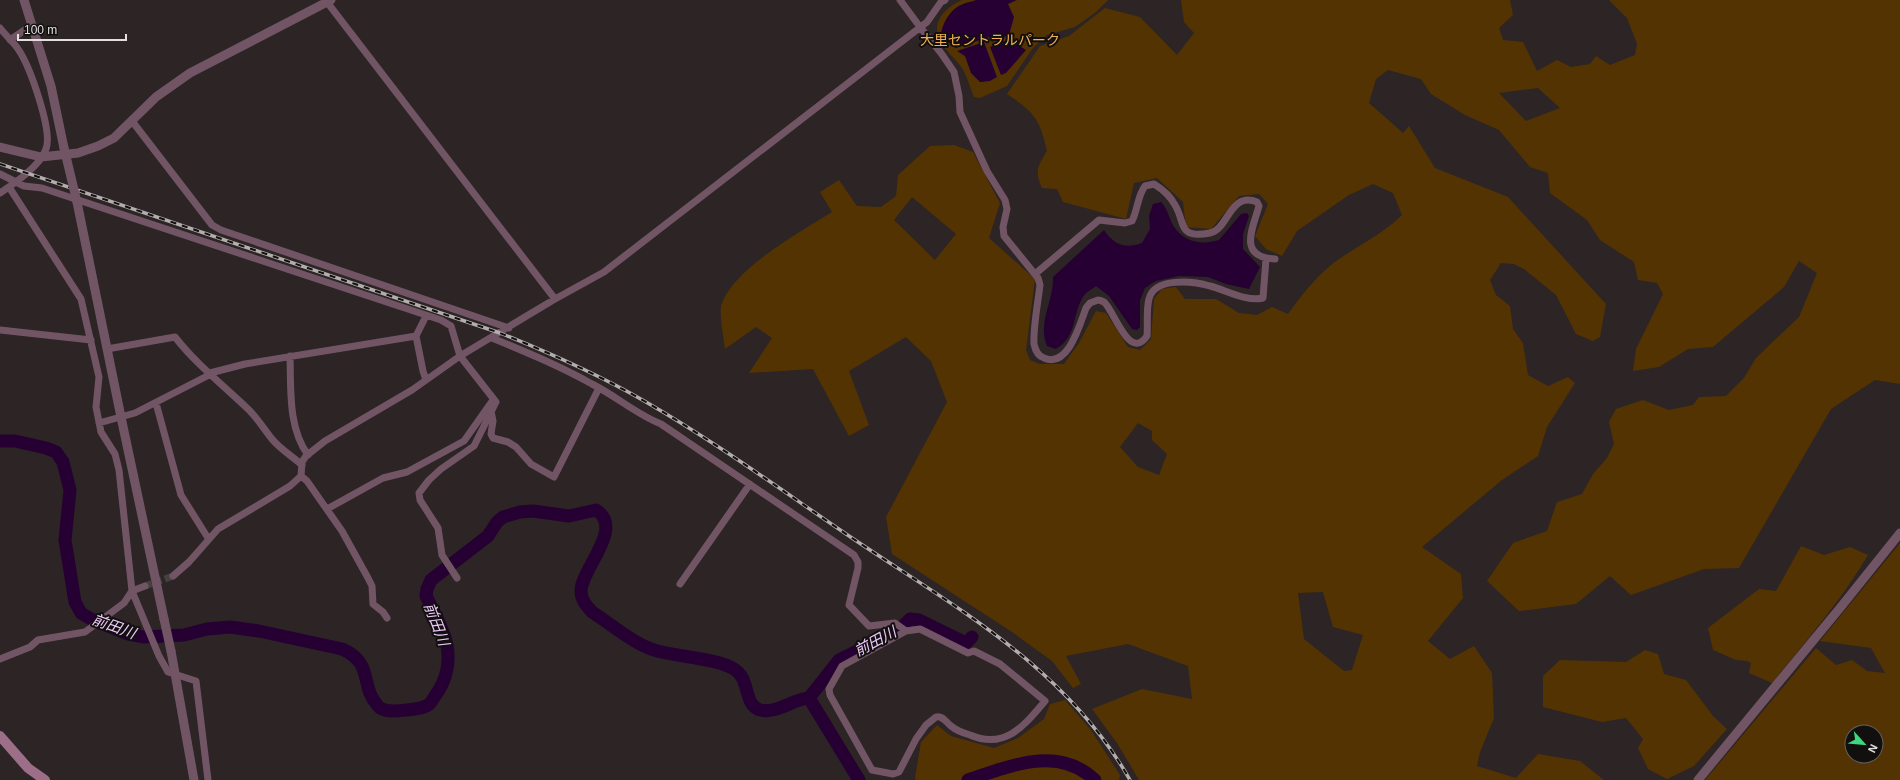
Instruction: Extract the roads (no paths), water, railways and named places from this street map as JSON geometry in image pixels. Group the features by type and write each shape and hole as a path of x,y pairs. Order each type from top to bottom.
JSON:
{"main road":[{"path":"0,736 28,768 40,778"}],"street":[{"path":"24,0 51,86 77,202 171,651 194,780"},
{"path":"900,0 954,72 959,96 960,112 987,170 1005,200 1007,209 1003,227 1004,236 1038,278 1040,286 1034,344 1040,356 1046,359 1054,360 1068,350 1090,303 1098,300 1104,302 1124,333 1131,341 1138,343 1144,341 1147,336 1148,299 1158,286 1168,282 1208,285 1258,300 1263,298 1266,259"},
{"path":"173,576 196,554 208,538 225,524 290,486 301,476 302,465 308,455 325,441 412,390 460,356 509,328 555,299 604,272 920,28 927,22 941,2 945,0"},
{"path":"0,146 41,157 78,153 93,148 114,138 156,97 207,62 329,1 555,299"},
{"path":"10,40 32,25"},
{"path":"0,28 19,50 29,68 40,99 48,144 41,157 18,182 0,193"},
{"path":"132,121 212,224 221,230 509,328"},
{"path":"0,174 24,186 42,188 426,316 451,326 460,356 496,402 474,446 440,469 429,480 419,494 420,500 438,528 442,555 456,575"},
{"path":"1035,274 1098,220 1125,223 1132,221 1137,213 1140,193 1145,186 1154,184 1162,189 1175,205 1183,228 1189,233 1211,233 1220,226 1228,214 1236,206 1245,200 1257,202 1259,206 1251,230 1250,241 1255,252 1266,259 1275,260"},
{"path":"9,187 79,296 99,377 96,407 99,423 103,436 115,454 119,470 132,591 159,656 168,672 196,681 208,780"},
{"path":"426,316 416,336 426,380"},
{"path":"0,330 91,340"},
{"path":"99,423 135,413 211,374 232,367 290,356 416,336"},
{"path":"107,349 175,337 194,360 211,374 257,419 275,442 302,465"},
{"path":"492,338 536,356 599,388 646,418 661,424 817,529 857,558 858,568 849,605 869,626 895,623 903,629 920,629 968,653 974,651 1000,664 1045,701 1015,732 999,740 975,737 956,730 939,716 936,717 926,725 916,739 899,772 893,774 872,770 850,734 830,695 829,689 842,666 903,629"},
{"path":"290,356 295,427 300,444 308,455"},
{"path":"491,411 493,421 491,434 493,438 508,442 516,447 531,464 554,477 599,388"},
{"path":"327,508 383,478 407,472 464,441 494,399"},
{"path":"156,403 181,495 208,538"},
{"path":"301,476 307,481 327,508 348,541 372,586 373,604 383,612 387,618"},
{"path":"680,584 750,484"},
{"path":"1698,780 1900,533"},
{"path":"0,659 30,646 38,640 85,632 94,627 124,603 132,591 145,586"}],"waterway":[{"name":"前田川","path":"0,441 15,441 46,448 56,452 63,462 70,490 65,540 75,602 81,613 91,619 128,634 143,637 184,635 207,629 230,627 259,631 342,649 359,661 363,668 372,698 378,706 387,711 415,709 428,705 439,690 445,677 448,663 446,641 440,624 426,596 431,580 488,536 497,522 503,517 520,512 533,511 569,516 596,510 604,518 606,527 604,538 587,572 581,591 583,600 592,612 631,639 646,647 663,652 717,662 734,669 743,679 751,703 760,710 773,710 809,698 859,780"},
{"name":"前田川","path":"809,698 839,660 899,630 910,619 919,620 966,643 972,637"},
{"name":"前田川","path":"968,780 1017,765 1050,761 1065,763 1081,769 1095,780"}],"tunnel":[{"path":"145,586 173,576"}],"railway":[{"path":"0,164 500,333 574,365 628,392 724,451 930,589 1006,643 1041,672 1074,704 1104,740 1130,780"}],"park label":[{"name":"大里セントラルパーク","path":"990,40"}]}
